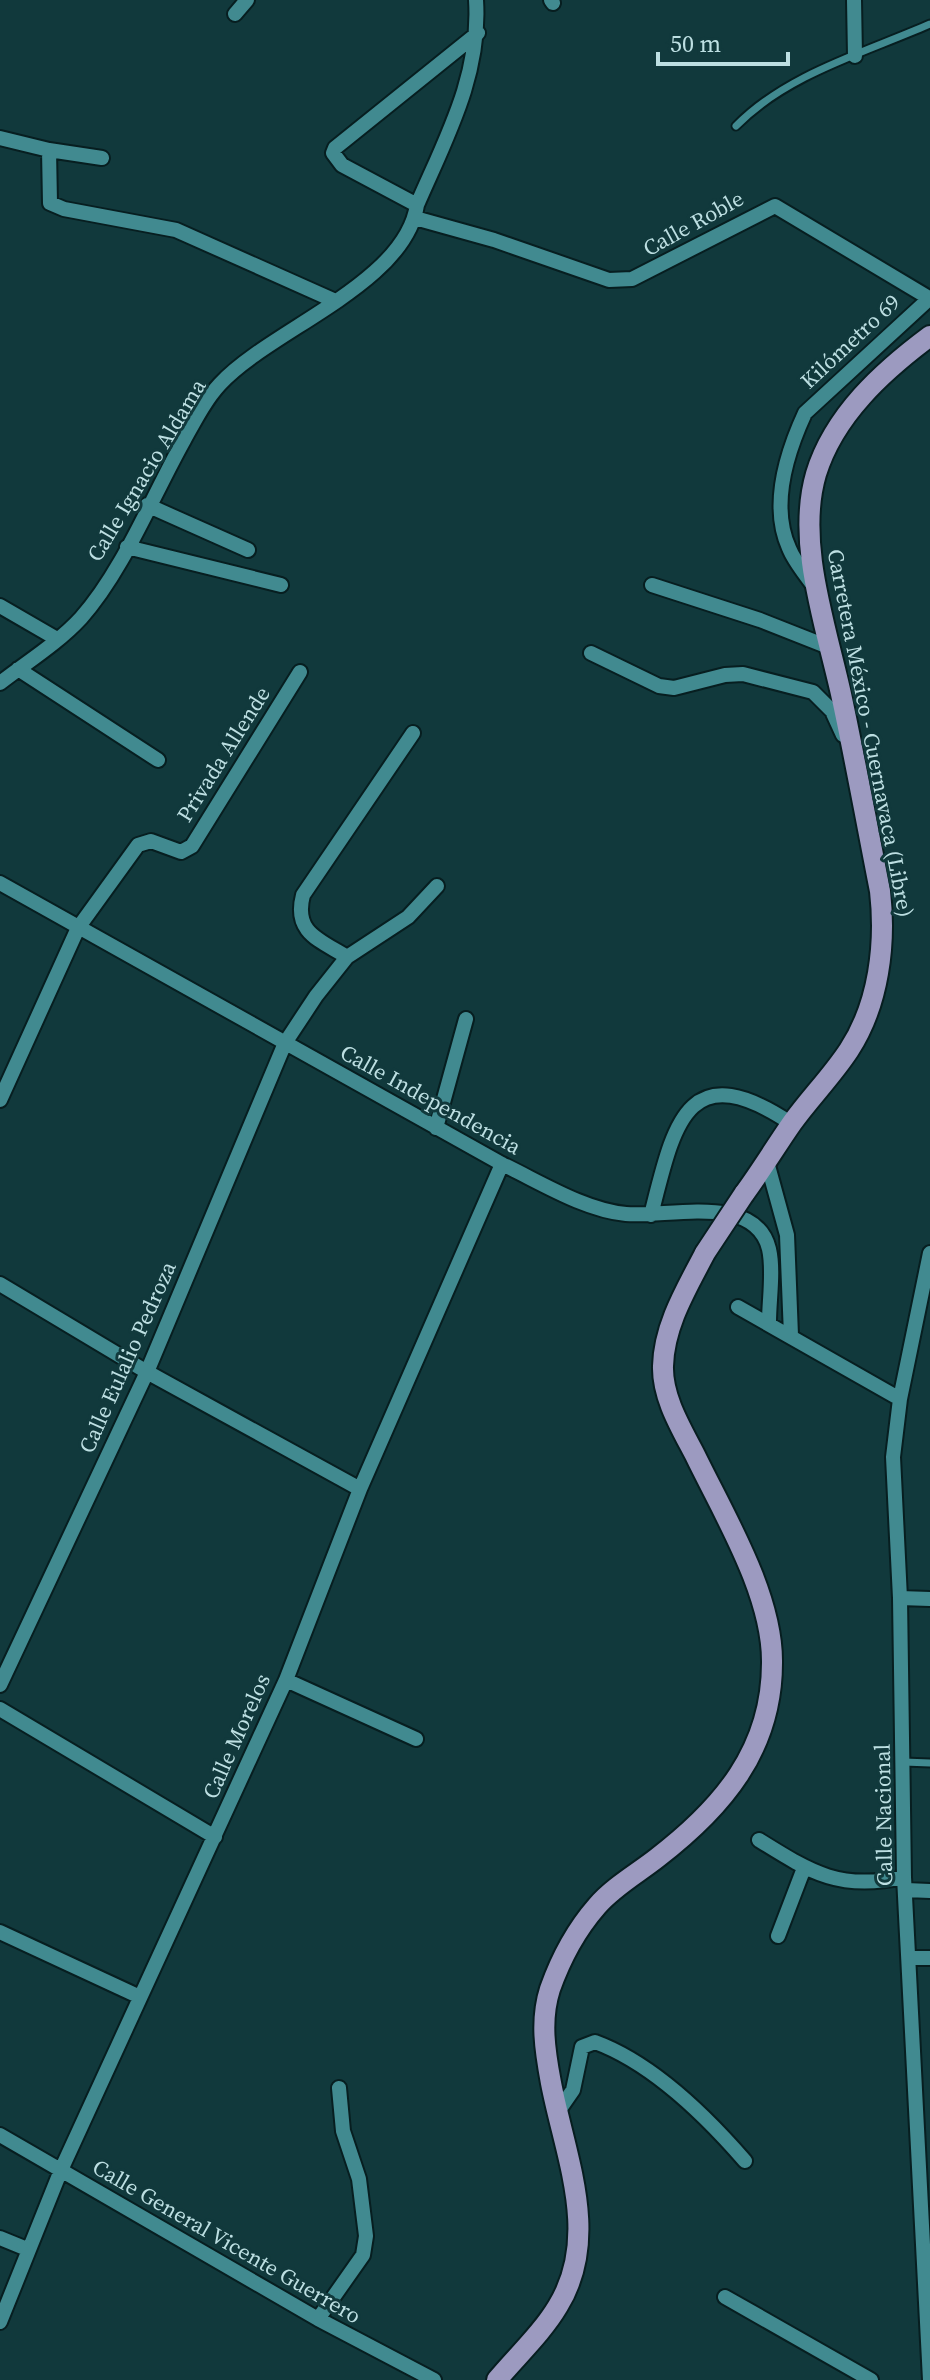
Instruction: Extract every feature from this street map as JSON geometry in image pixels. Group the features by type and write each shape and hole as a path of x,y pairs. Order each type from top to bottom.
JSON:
{"main road":[{"name":"Carretera México - Cuernavaca (Libre)","path":"497,2380 545,2325 569,2286 579,2197 544,2047 544,2013 569,1945 599,1903 689,1834 729,1792 759,1736 769,1700 772,1662 768,1619 729,1525 674,1414 663,1367 669,1329 705,1253 792,1124 850,1048 868,1009 879,969 884,930 880,891 820,596 808,527 809,505 821,460 836,431 874,382 930,336"}],"street":[{"path":"235,14 247,0"},
{"name":"Calle Ignacio Aldama","path":"0,683 81,618 127,547 147,505 220,384 333,300 370,279 388,260 416,212 463,99 478,33 476,0"},
{"path":"854,0 855,56"},
{"name":"Calle Roble","path":"478,33 335,148 333,153 342,165 416,212 609,280 632,279 648,274 775,206 929,298"},
{"path":"0,138 102,158"},
{"path":"49,150 50,203 64,209 176,230 333,300"},
{"name":"Kilómetro 69","path":"820,596 789,549 782,524 782,491 793,439 805,413 929,298"},
{"path":"147,505 248,550"},
{"path":"127,547 281,585"},
{"path":"652,585 760,620 831,648"},
{"path":"0,606 57,639"},
{"path":"591,653 659,686 674,688 725,675 743,674 813,692 832,711 854,758"},
{"path":"18,669 158,760"},
{"name":"Privada Allende","path":"0,1100 78,928 138,845 151,841 181,852 192,846 300,672"},
{"path":"413,733 303,895 299,919 305,929 347,957 408,917 437,886"},
{"name":"Calle Independencia","path":"0,883 436,1128 502,1164 581,1201 623,1214 723,1212 749,1222 759,1231 769,1248 769,1322"},
{"name":"Calle Eulalio Pedroza","path":"0,1685 147,1372 285,1043 347,957"},
{"path":"436,1128 466,1019"},
{"path":"651,1215 666,1156 689,1106 706,1096 730,1094 749,1099 792,1124"},
{"path":"767,1162 787,1235 791,1335"},
{"name":"Calle Morelos","path":"0,2322 4,2302 61,2170 286,1680 360,1489 502,1164"},
{"name":"Calle Nacional","path":"930,1253 900,1399 893,1457 900,1598 905,1883 930,2380"},
{"path":"0,1284 147,1372 360,1489"},
{"path":"738,1307 900,1399"},
{"path":"900,1598 930,1599"},
{"path":"286,1680 416,1739"},
{"path":"0,1709 215,1837"},
{"path":"759,1840 804,1868 844,1882 905,1883 930,1891"},
{"path":"778,1936 804,1868"},
{"path":"0,1932 140,1997"},
{"path":"911,1958 930,1958"},
{"path":"557,2113 573,2090 582,2047 595,2042 668,2085 712,2123 745,2161"},
{"path":"318,2319 363,2255 366,2236 359,2179 343,2131 339,2088"},
{"name":"Calle General Vicente Guerrero","path":"0,2135 318,2319 434,2380"},
{"path":"0,2238 27,2249"},
{"path":"725,2297 871,2380"}],"lane":[{"path":"736,126 759,102 782,87 930,24"},
{"path":"904,1762 930,1763"}]}
